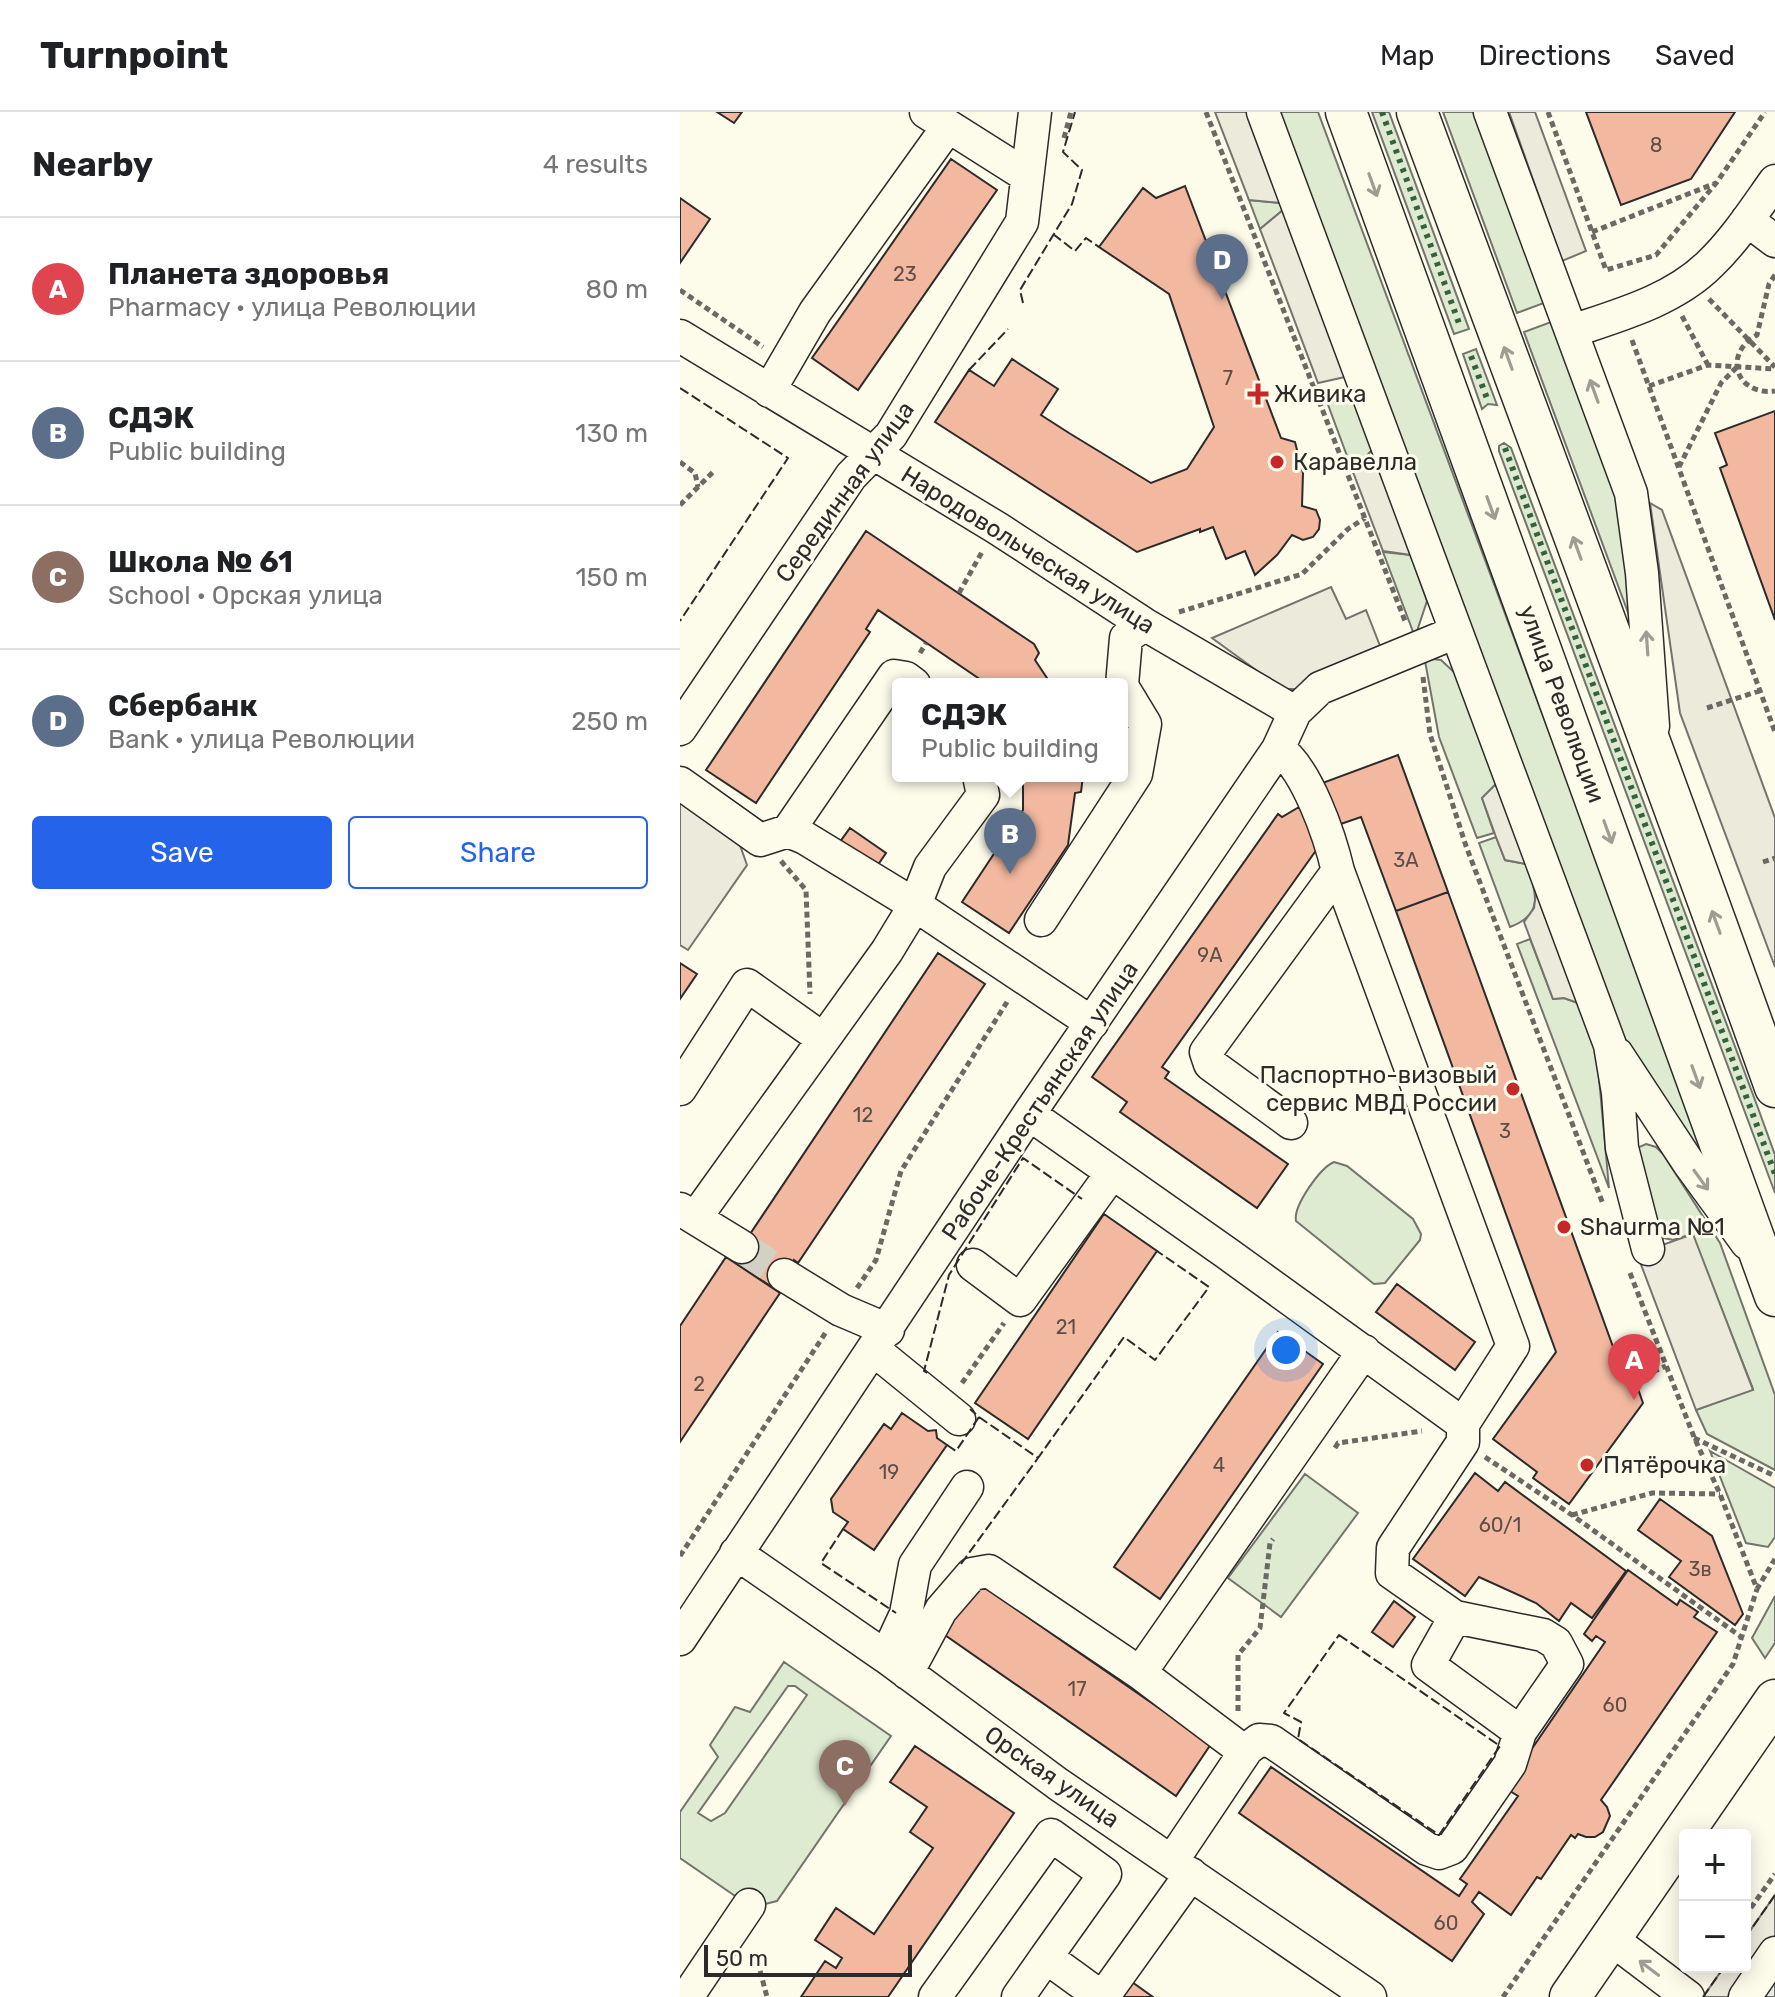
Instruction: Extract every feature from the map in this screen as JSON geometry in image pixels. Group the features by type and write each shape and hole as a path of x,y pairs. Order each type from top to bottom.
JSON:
{"main road":[{"name":"улица Революции","path":"1346,112 1770,1281"},
{"path":"1417,112 1604,622 1655,749 1775,1087"},
{"path":"1472,456 1477,435 1490,421 1500,416 1511,415 1535,431"},
{"path":"1570,1997 1775,1700"}],"street":[{"name":"Серединная улица","path":"680,729 851,476 891,435 1022,222 1035,112"},
{"path":"1263,112 1610,1045 1770,1281"},
{"path":"1490,112 1631,493 1642,573 1655,749"},
{"path":"769,391 815,312 937,120 1027,176"},
{"path":"1572,331 1623,314 1680,286 1709,266 1775,181"},
{"path":"1747,220 1775,241"},
{"name":"Народовольческая улица","path":"680,336 997,528 1144,624 1295,712"},
{"path":"1123,678 1126,638 1144,624"},
{"name":"Рабоче-Крестьянская улица","path":"680,1639 1029,1114 1278,749 1295,712 1320,688 1456,632"},
{"path":"783,844 892,679"},
{"path":"1041,920 1136,774 1145,724 1128,696"},
{"path":"1046,1957 1102,1997 1181,1868 1247,1749 1259,1740 1271,1741 1427,1849 1439,1853 1452,1848 1510,1764 1520,1732 1567,1664 1556,1643 1543,1635 1455,1617 1392,1573 1393,1548 1463,1442 1463,1424 1513,1346 1338,871 1329,834 1291,758 1278,749"},
{"path":"742,1247 688,1213 887,951 915,905 930,867 983,795 980,782"},
{"path":"680,783 760,840 783,844 805,838 915,905 1092,1023"},
{"path":"1291,1123 1210,1064 1206,1052 1338,871"},
{"path":"680,1089 747,985 823,1039"},
{"path":"1610,1045 1638,1258"},
{"path":"1029,1114 1463,1424"},
{"path":"973,1265 1020,1300 1112,1173"},
{"path":"784,1275 841,1310 881,1340 952,1413"},
{"path":"1140,1673 1364,1351"},
{"path":"896,1665 915,1565 967,1487"},
{"name":"Орская улица","path":"736,1553 1069,1792 1370,1997"},
{"path":"896,1665 972,1574 989,1571 1140,1673 1233,1743"},
{"path":"1455,1617 1428,1665 1520,1732"},
{"path":"1044,1829 1069,1792"},
{"path":"935,1997 1051,1835 1105,1874 1018,1997"},
{"path":"687,1997 749,1905"},
{"path":"1610,1938 1688,1997"},
{"path":"1745,1997 1775,1953"}],"path":[{"path":"1206,112 1409,632"},
{"path":"1548,112 1606,270 1656,255 1717,182 1765,112"},
{"path":"1592,232 1717,182"},
{"path":"1775,275 1769,284 1757,335 1740,350 1737,367 1743,382 1752,389 1775,391"},
{"path":"1680,286 1748,340 1775,368"},
{"path":"1680,286 1708,365"},
{"path":"1628,328 1775,732"},
{"path":"1649,386 1708,365 1775,368"},
{"path":"1678,468 1721,383 1737,367"},
{"path":"680,462 695,473 698,487"},
{"path":"680,505 714,471"},
{"path":"1144,624 1302,574 1348,529 1365,518"},
{"path":"959,593 997,528"},
{"path":"1423,676 1430,734 1466,846 1605,1209"},
{"path":"1707,708 1759,691"},
{"path":"783,844 806,890 810,1017 823,1039"},
{"path":"1763,862 1775,858"},
{"path":"680,1556 876,1260 901,1171 1024,976"},
{"path":"1638,1258 1666,1366 1757,1589"},
{"path":"952,1413 1020,1300"},
{"path":"1635,1380 1666,1366"},
{"path":"1331,1454 1338,1443 1425,1431"},
{"path":"1694,1437 1775,1476"},
{"path":"1572,1515 1652,1493 1720,1494"},
{"path":"1233,1743 1238,1735 1238,1655 1260,1628 1270,1543 1278,1531"},
{"path":"1503,1997 1733,1664 1757,1589 1775,1559"},
{"path":"1706,1612 1740,1636"},
{"path":"1751,1908 1775,1874"},
{"path":"729,1935 757,1959 767,1997"}],"green space":[{"path":"1279,112 1318,112 1636,965 1709,1171 1619,1030"},
{"path":"1372,112 1389,112 1469,329 1454,334"},
{"path":"1443,112 1473,112 1544,303 1517,313"},
{"path":"1249,200 1281,203 1283,210 1260,229"},
{"path":"1551,322 1619,505 1633,626 1524,332"},
{"path":"1476,349 1497,405 1488,404 1482,409 1463,354"},
{"path":"1350,390 1372,450 1353,472 1327,402"},
{"path":"1504,443 1511,448 1775,1155 1775,1193 1499,451 1499,446"},
{"path":"1383,552 1411,555 1427,601 1415,637"},
{"path":"1441,660 1456,674 1496,784 1482,798 1494,833 1477,838 1439,737 1425,661"},
{"path":"1496,837 1505,860 1526,864 1535,893 1529,916 1510,927 1479,843"},
{"path":"1530,939 1553,999 1564,998 1578,1003 1597,1056 1609,1188 1517,944"},
{"path":"1646,1144 1656,1147 1663,1154 1720,1243 1775,1395 1775,1470 1707,1434 1696,1410 1753,1389 1692,1234 1673,1240 1658,1237 1637,1148"},
{"path":"1334,1162 1347,1166 1413,1219 1421,1234 1420,1240 1385,1283 1374,1284 1296,1221 1299,1206 1309,1188"},
{"path":"1710,1451 1775,1488 1775,1537 1768,1547 1746,1543"},
{"path":"1305,1474 1358,1513 1281,1617 1228,1578"},
{"path":"1775,1596 1775,1643 1765,1658 1752,1638"},
{"path":"784,1662 891,1736 777,1901 754,1909 680,1858 680,1812 718,1757 710,1745 735,1707 750,1712","holes":["788,1686 795,1686 807,1695 725,1813 711,1821 698,1813"]}],"shaded area":[{"path":"1215,112 1248,112 1281,203 1249,200"},
{"path":"1509,112 1535,112 1586,251 1562,261"},
{"path":"1283,210 1345,377 1318,383 1260,229"},
{"path":"1372,450 1411,555 1383,551 1353,472"},
{"path":"1650,503 1662,510 1775,818 1775,967 1680,713"},
{"path":"1331,587 1346,619 1366,610 1382,651 1298,689 1282,689 1212,638"},
{"path":"1496,784 1526,864 1505,860 1496,837 1482,798"},
{"path":"680,795 736,834 747,865 688,950 680,945"},
{"path":"1536,893 1578,1003 1564,998 1553,999 1524,922 1534,908"},
{"path":"1693,1234 1753,1390 1696,1410 1637,1254"},
{"path":"1775,1895 1775,1997 1703,1997 1720,1973 1751,1973 1751,1929"}],"building":[{"path":"717,112 742,112 734,123"},
{"path":"1586,112 1735,112 1691,179 1621,205"},
{"path":"951,159 997,190 858,390 812,358"},
{"path":"1185,186 1281,438 1295,442 1303,473 1302,506 1316,510 1320,520 1319,529 1313,537 1303,540 1292,535 1277,555 1255,575 1245,551 1226,559 1213,527 1137,552 935,422 969,370 994,386 1012,359 1058,389 1041,415 1069,433 1151,483 1187,469 1214,427 1169,294 1099,247 1143,188 1156,198"},
{"path":"680,198 710,219 680,263"},
{"path":"1775,411 1775,620 1720,468 1727,465 1715,433"},
{"path":"866,531 1034,644 1039,653 1035,660 1047,678 978,678 878,610 866,629 870,632 756,803 706,770"},
{"path":"1398,755 1448,892 1396,911 1361,817 1332,827 1317,785"},
{"path":"1023,782 1082,782 1081,792 1075,793 1068,845 1009,933 962,902 1023,810"},
{"path":"1299,807 1322,842 1162,1067 1169,1072 1165,1078 1288,1164 1257,1208 1120,1112 1127,1102 1092,1077 1278,814 1282,817"},
{"path":"850,828 886,853 871,875 834,850"},
{"path":"1448,892 1616,1355 1625,1352 1643,1403 1569,1504 1533,1478 1537,1472 1493,1439 1556,1352 1396,911"},
{"path":"938,953 985,984 798,1263 794,1260 775,1289 732,1261"},
{"path":"680,963 697,974 680,999"},
{"path":"1104,1214 1157,1251 1028,1439 975,1403"},
{"path":"726,1257 780,1293 680,1442 680,1326"},
{"path":"1397,1284 1475,1342 1455,1370 1376,1312"},
{"path":"1278,1332 1323,1364 1160,1599 1114,1567"},
{"path":"902,1413 928,1431 936,1430 937,1438 947,1445 874,1550 843,1529 848,1522 833,1512 831,1499 884,1424 891,1429"},
{"path":"1475,1473 1498,1491 1505,1482 1626,1571 1592,1618 1571,1603 1559,1621 1536,1603 1479,1577 1465,1596 1413,1559"},
{"path":"1660,1499 1712,1536 1743,1614 1735,1625 1669,1577 1681,1561 1638,1530"},
{"path":"1628,1570 1677,1605 1680,1600 1698,1612 1694,1617 1717,1632 1601,1800 1610,1816 1603,1832 1595,1837 1578,1834 1575,1838 1571,1835 1511,1915 1479,1892 1472,1902 1484,1914 1452,1961 1239,1813 1271,1767 1459,1896 1467,1884 1460,1879 1518,1796 1505,1788 1605,1642 1596,1636 1592,1641 1584,1634"},
{"path":"977,1582 1211,1744 1176,1796 942,1633"},
{"path":"1394,1601 1415,1617 1393,1647 1372,1632"},
{"path":"915,1746 1014,1813 888,1997 801,1997 825,1961 836,1968 842,1958 815,1940 836,1908 874,1934 933,1848 910,1832 927,1807 890,1782"},
{"path":"1132,1982 1153,1997 1122,1997"}],"tunnel":[{"path":"742,1247 784,1275"}],"hedge":[{"path":"1382,112 1460,326"},
{"path":"1471,356 1488,401"},
{"path":"1505,448 1775,1174"}],"fence":[{"path":"1023,303 1020,290 1072,204 1082,170 1063,152 1075,112"},
{"path":"1053,234 1075,251 1086,238 1099,247"},
{"path":"969,370 1008,329"},
{"path":"680,388 788,458 680,621"},
{"path":"927,1373 924,1371 949,1275 1023,1158 1082,1199"},
{"path":"979,1417 1038,1458 1124,1337 1155,1360 1209,1287 1157,1251"},
{"path":"947,1445 956,1451 979,1417 970,1409"},
{"path":"961,1564 1038,1458"},
{"path":"843,1529 821,1563 896,1613"},
{"path":"1339,1635 1500,1746 1439,1835 1298,1739 1301,1722 1284,1713 1339,1635"},
{"path":"1751,1929 1775,1895"},
{"path":"1703,1997 1720,1973"}],"place":[{"name":"Сбербанк","path":"1222,300"},
{"name":"Живика","path":"1258,394"},
{"name":"Каравелла","path":"1277,462"},
{"name":"СДЭК","path":"1010,874"},
{"name":"Паспортно-визовый сервис МВД России","path":"1513,1089"},
{"name":"Shaurma №1","path":"1564,1227"},
{"name":"Планета здоровья","path":"1634,1400"},
{"name":"Пятёрочка","path":"1587,1465"},
{"name":"Школа № 61","path":"845,1806"}]}
